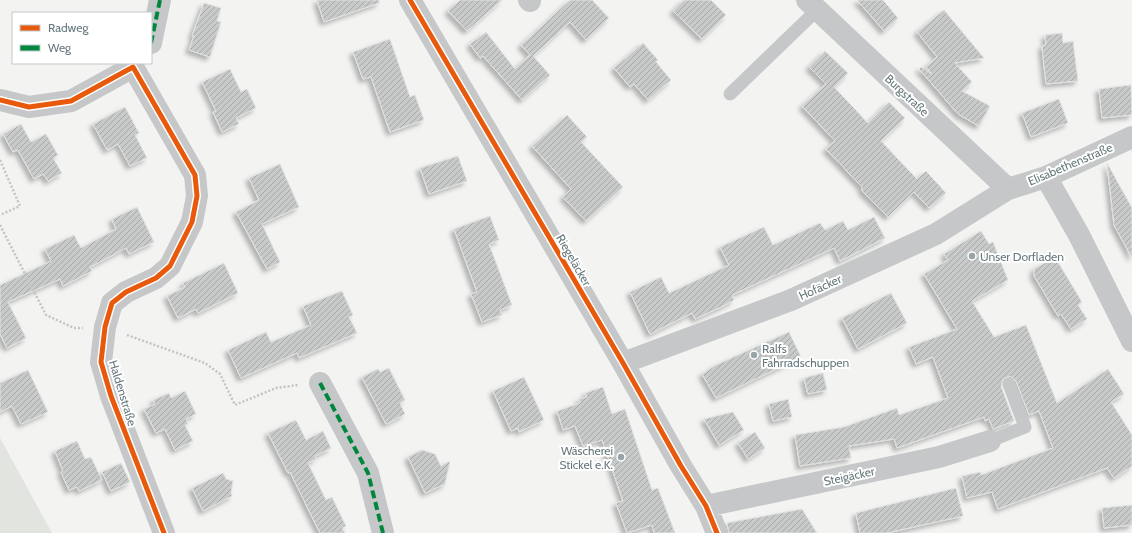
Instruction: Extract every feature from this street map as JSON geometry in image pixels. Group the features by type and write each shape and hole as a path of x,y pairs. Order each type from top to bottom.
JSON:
{"street":[{"path":"152,38 160,0"},
{"name":"Riegeläcker","path":"410,0 623,363 681,466 706,506 717,533"},
{"name":"Burgstraße","path":"812,4 1008,189"},
{"name":"Haldenstraße","path":"0,100 29,107 71,101 135,65 195,175 197,196 192,222 170,266 156,278 126,292 112,304 104,327 101,362 109,389 164,533"},
{"name":"Elisabethenstraße","path":"1008,189 1046,177 1132,137"},
{"path":"1046,177 1079,235 1132,341"},
{"name":"Hofäcker","path":"623,363 791,300 936,234 1008,189"},
{"path":"320,383 368,473 383,533"},
{"name":"Steigäcker","path":"706,506 939,457 990,441"}],"lane":[{"path":"730,94 812,4"},
{"path":"990,441 1025,427 1009,384"}],"path":[{"path":"0,160 20,206 0,215"},
{"path":"0,225 46,315 74,328 104,327 205,363 220,374 235,406 276,388 320,383"}],"shaded area":[{"path":"0,438 52,533 0,533"}],"building":[{"path":"317,0 379,0 379,3 324,22"},
{"path":"460,0 502,0 467,31 448,11"},
{"path":"570,0 592,0 609,18 586,40 570,22 533,56 550,75 522,100 483,56 480,58 470,44 486,32 515,69 530,55 521,45"},
{"path":"684,0 711,0 726,15 702,39 673,11"},
{"path":"857,0 883,0 898,18 884,31"},
{"path":"204,3 221,8 217,21 221,22 210,57 189,50 194,36 192,36"},
{"path":"944,10 984,58 955,63 972,82 962,91 990,106 979,126 958,114 919,69 921,67 932,74 926,67 937,57 917,32"},
{"path":"1062,33 1063,43 1073,41 1078,81 1046,84 1042,46 1046,45 1045,35"},
{"path":"390,39 410,97 415,95 424,120 390,132 371,77 363,79 353,52"},
{"path":"643,43 658,60 656,62 671,80 648,100 634,84 630,87 614,68"},
{"path":"825,51 848,73 834,87 868,123 889,102 905,118 881,141 917,179 926,171 946,193 929,208 914,192 888,217 862,191 862,187 826,149 835,141 802,106 826,84 809,67"},
{"path":"230,69 241,92 247,89 256,108 236,118 239,124 222,132 213,112 216,111 202,82"},
{"path":"1131,85 1132,115 1102,118 1099,89"},
{"path":"1059,99 1068,123 1031,137 1022,113"},
{"path":"125,107 139,133 135,135 147,158 130,166 118,144 107,150 93,124"},
{"path":"567,115 587,137 581,142 623,187 586,221 563,197 571,189 532,146"},
{"path":"21,124 31,142 46,134 58,155 53,158 62,173 48,181 43,174 34,179 18,150 13,152 3,134"},
{"path":"458,156 467,181 429,194 420,168"},
{"path":"1107,163 1132,208 1132,258 1114,225"},
{"path":"280,164 299,207 262,224 280,262 267,269 236,212 259,200 249,178"},
{"path":"137,207 154,242 129,254 126,248 90,267 92,271 63,286 60,279 8,302 26,338 7,348 0,334 0,285 51,261 45,249 74,235 81,248 116,229 112,219"},
{"path":"490,216 499,240 489,244 512,305 500,310 502,315 482,322 471,294 477,292 454,229"},
{"path":"874,217 885,238 840,261 834,248 732,295 734,300 723,306 695,319 692,313 650,334 630,292 661,277 669,293 729,265 720,247 764,227 773,245 820,223 825,230 843,221 848,230"},
{"path":"981,231 989,244 993,242 1008,280 972,301 994,337 1026,325 1057,403 1108,369 1124,394 1111,402 1132,435 1132,466 1114,478 1107,468 998,509 992,492 967,498 962,476 981,472 981,475 1053,448 1039,411 1029,415 1016,381 1010,376 1003,379 1001,386 1014,421 993,429 989,419 985,421 984,417 897,448 894,439 849,446 851,458 800,466 795,435 844,427 897,408 899,415 948,398 933,357 916,364 909,347 957,329 924,274 948,260 944,254"},
{"path":"1055,257 1082,302 1078,305 1087,319 1071,329 1061,314 1058,316 1034,276 1034,269"},
{"path":"224,263 238,293 198,313 196,309 178,318 167,296 185,287 183,283"},
{"path":"342,291 353,315 349,317 357,333 299,358 297,353 241,378 228,350 266,332 271,342 311,325 303,306"},
{"path":"891,293 907,323 858,349 842,318"},
{"path":"789,332 801,357 716,398 702,374 716,365"},
{"path":"389,368 405,400 400,403 405,414 386,424 362,377 378,369 380,372"},
{"path":"28,370 48,412 21,424 12,406 0,412 0,383"},
{"path":"823,373 827,390 808,394 804,378"},
{"path":"524,377 544,420 519,432 518,428 511,431 493,391"},
{"path":"603,387 612,414 625,409 652,490 658,488 675,533 654,533 652,525 627,533 616,503 623,501 602,440 583,446 575,426 563,430 557,411 580,403 579,399 587,397 585,393"},
{"path":"185,391 196,414 186,419 188,424 185,425 193,441 175,450 165,429 156,433 144,409 155,404 153,400 169,393 171,398"},
{"path":"788,399 792,417 773,421 769,404"},
{"path":"733,412 744,430 719,445 704,419"},
{"path":"296,420 306,440 323,431 331,448 315,456 316,459 308,463 326,500 332,497 346,526 342,528 345,533 320,533 290,472 288,473 268,433"},
{"path":"755,432 765,448 748,459 738,443"},
{"path":"77,441 85,459 91,457 102,480 79,491 77,487 69,490 61,472 63,471 55,451"},
{"path":"422,450 435,454 441,466 450,461 445,484 425,493 408,457"},
{"path":"121,463 130,482 111,491 102,472"},
{"path":"223,473 226,479 233,481 232,496 203,511 192,488"},
{"path":"956,488 963,516 887,533 860,533 856,513"},
{"path":"1132,505 1132,525 1104,528 1102,508"},
{"path":"802,509 817,533 729,533 727,523"}],"marked path":[{"path":"152,38 160,0"},
{"path":"320,383 368,473 383,533"}],"cycle path":[{"path":"410,0 623,363 681,466 706,506 717,533"},
{"path":"0,100 29,107 71,101 133,67 195,175 197,196 192,222 170,266 156,278 126,292 112,303 105,327 101,362 111,396 164,533"}],"place":[{"name":"Unser Dorfladen","path":"972,256"},
{"name":"Ralfs Fahrradschuppen","path":"754,355"},
{"name":"Wäscherei Stickel e.K.","path":"621,457"}]}
